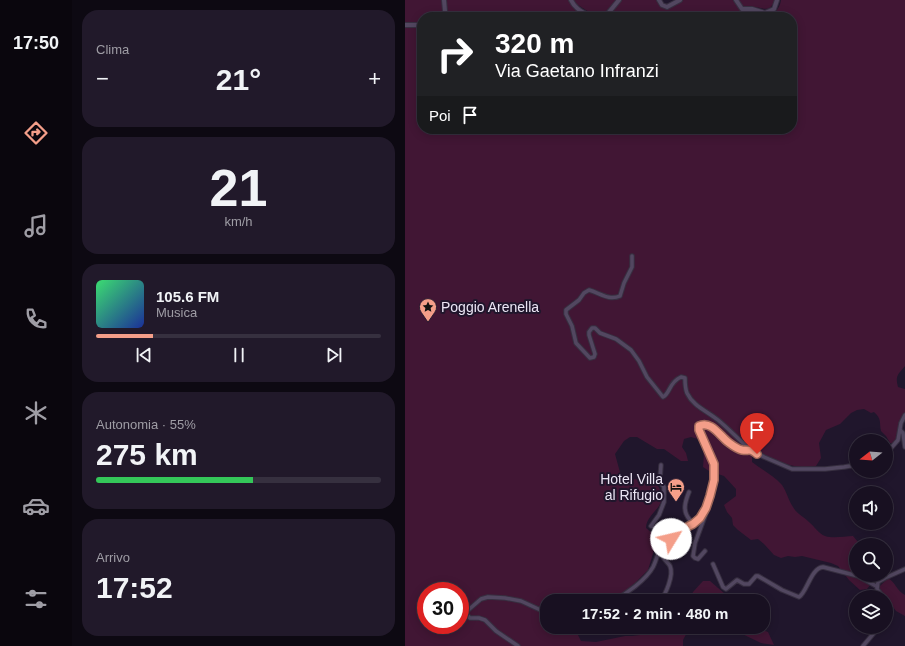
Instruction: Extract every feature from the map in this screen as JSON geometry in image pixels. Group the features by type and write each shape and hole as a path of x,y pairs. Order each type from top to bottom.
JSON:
{"street":[{"path":"444,0 444,12"},
{"path":"571,0 573,5 583,12"},
{"path":"609,12 619,0"},
{"path":"659,0 663,6 667,7 680,0"},
{"path":"736,0 739,7 762,12"},
{"path":"767,12 774,8 777,0"},
{"path":"405,25 417,25"},
{"path":"632,256 632,267 624,283 620,296 609,298 589,290 584,293 579,300 567,308 566,314 572,326 576,343 590,358 594,357 595,354 589,332 592,328 595,328 600,333 616,339 636,356 647,378 663,397 666,395 670,386 677,379 681,377 685,378 685,388 691,400 719,420 733,435 750,449 764,457 792,469 825,469 849,467"},
{"path":"893,446 898,440 901,423 905,415"},
{"path":"705,551 698,559 693,556 695,543 710,504 709,501 714,480 714,464 699,430 699,426 704,424 712,427 727,441 741,450 750,449"},
{"path":"900,430 903,433 905,447"},
{"path":"661,465 659,479 664,487 664,502 659,515 651,526 665,530 668,536"},
{"path":"689,492 684,509 690,520 689,527"},
{"path":"665,594 671,571 662,556 666,543 676,534 689,527 700,518 709,501"},
{"path":"625,594 648,575 665,537 676,534"},
{"path":"713,564 723,587 726,589 737,580 744,584 749,584 756,576 758,576 782,590 799,597 803,594 806,586 818,568 823,567 858,576 876,586 877,590"},
{"path":"876,586 882,580 905,569"},
{"path":"518,646 496,631 485,620 470,618 466,612 481,599 488,597 521,601 540,610"},
{"path":"863,646 873,634"}],"shaded area":[{"path":"405,0 442,0 444,12 417,12 417,24 405,23"},
{"path":"445,0 570,0 583,12 444,12"},
{"path":"573,0 617,0 605,12 589,12"},
{"path":"621,0 658,0 663,7 683,0 734,0 742,11 747,12 612,12"},
{"path":"737,0 775,0 771,7 766,9 742,7"},
{"path":"781,0 905,0 905,366 898,375 897,380 898,387 905,389 905,413 900,422 896,440 893,443 893,434 884,434 881,431 877,414 874,412 871,413 864,409 851,413 840,424 826,430 819,443 821,458 816,466 797,467 763,456 752,455 752,462 782,485 790,502 798,513 821,534 832,537 853,536 855,538 849,538 849,580 838,566 802,556 788,556 781,558 774,555 758,539 751,540 738,530 733,525 732,518 724,505 736,496 736,489 724,476 709,471 703,467 703,449 698,439 691,437 684,439 682,447 686,453 688,461 681,461 664,449 657,449 637,437 630,437 624,441 615,454 621,476 653,482 657,484 662,496 659,506 649,518 646,528 652,533 652,540 655,547 648,570 621,594 540,594 540,634 578,634 581,641 596,642 641,634 686,634 683,640 683,646 405,646 405,26 417,26 417,134 797,134 797,12 775,12 780,6"},
{"path":"703,581 710,581 725,594 692,594"},
{"path":"851,582 872,582 867,589 860,590"},
{"path":"884,582 892,582 905,595 905,616 896,611 893,607 893,590 881,590 880,586"},
{"path":"742,634 769,634 774,645 761,643"}],"place":[{"name":"Poggio Arenella","path":"428,322"},
{"name":"Hotel Villa al Rifugio","path":"676,502"}],"route":[{"path":"671,539 681,530 689,527 700,518 706,508 710,496 714,480 714,464 698,428 701,424 712,427 732,445 741,450 750,449 757,454"}]}
